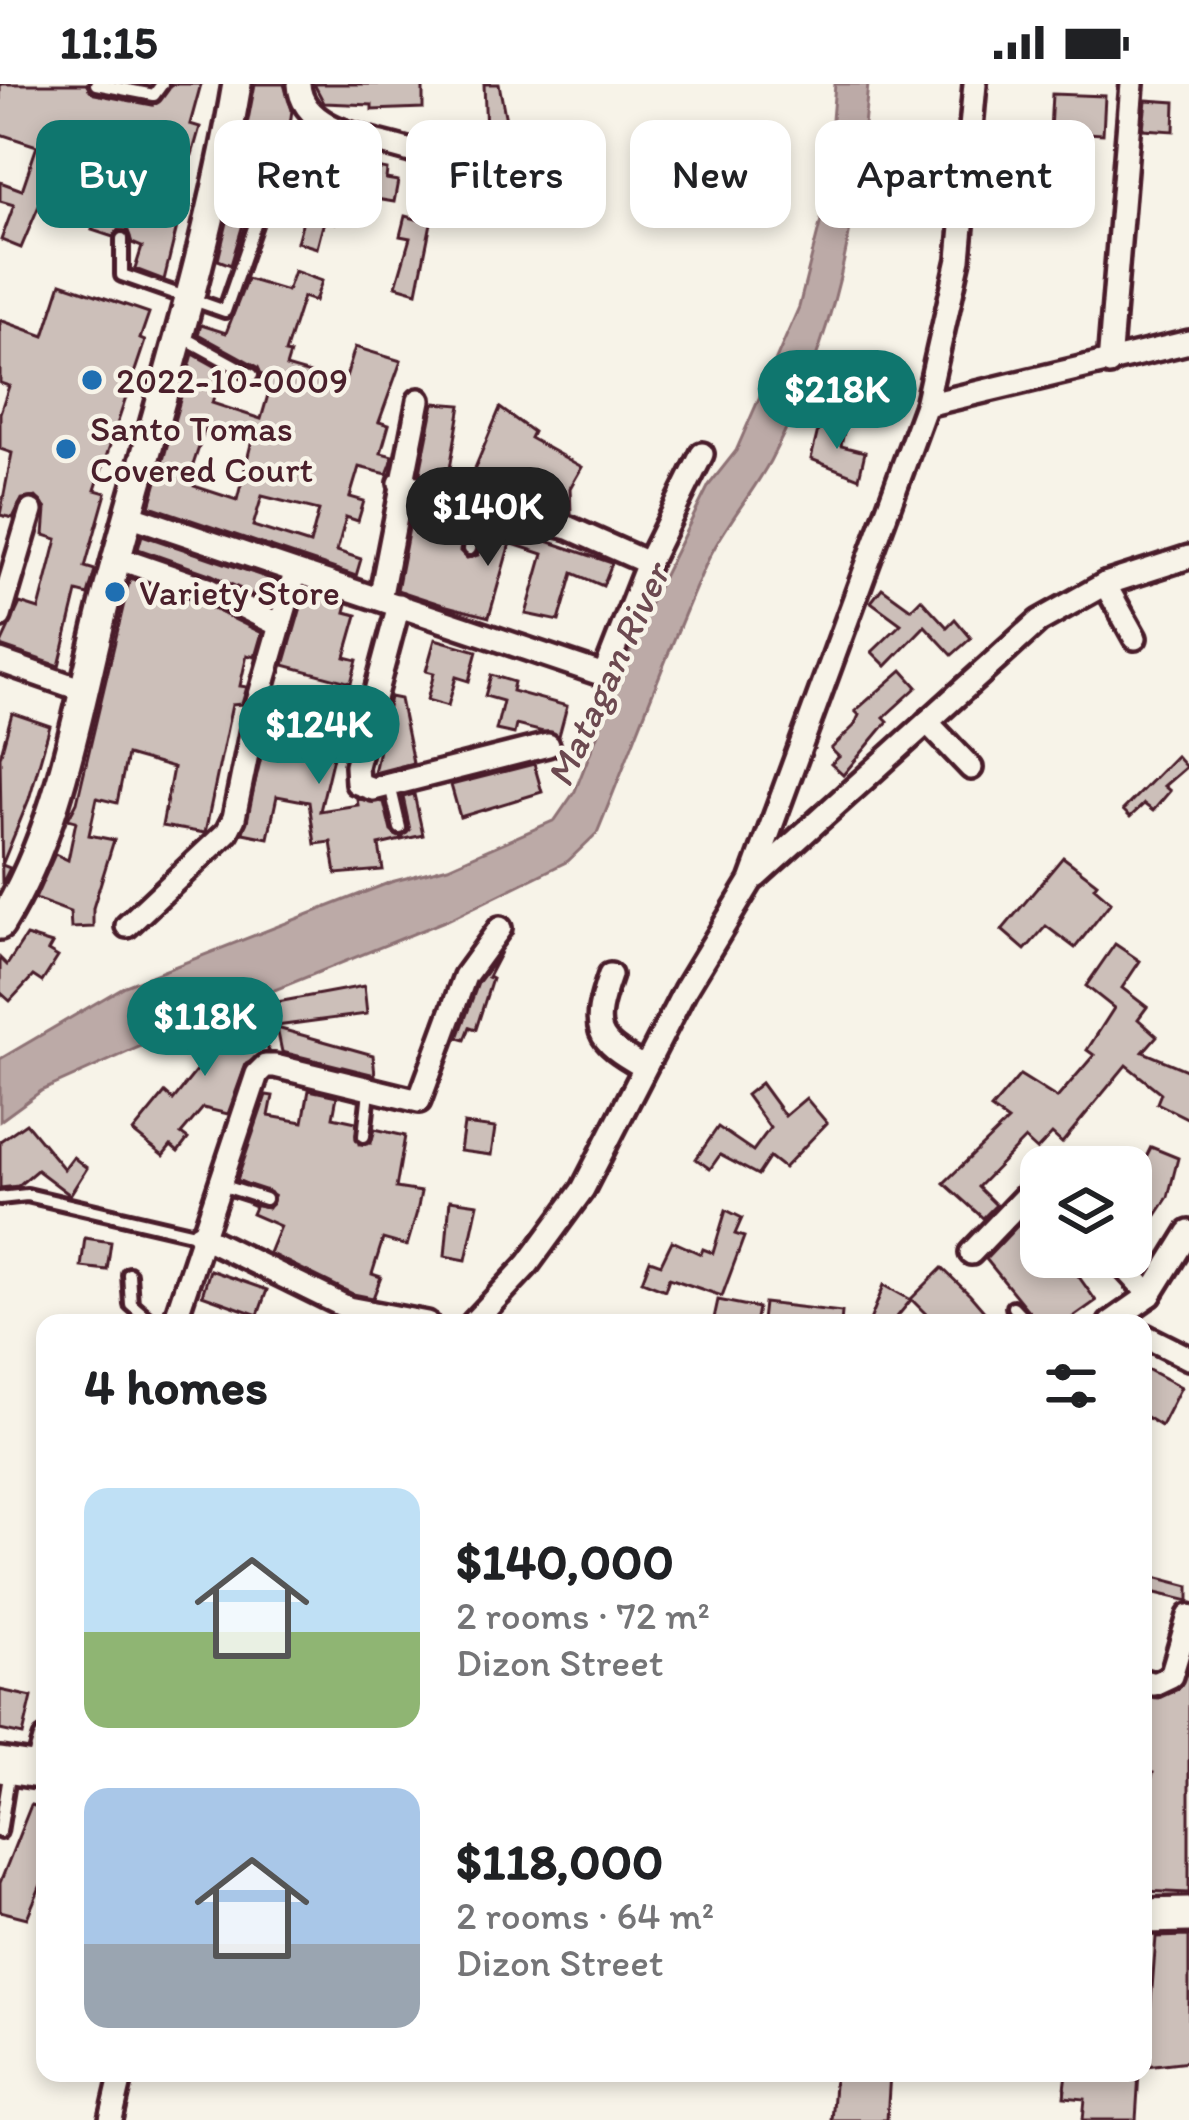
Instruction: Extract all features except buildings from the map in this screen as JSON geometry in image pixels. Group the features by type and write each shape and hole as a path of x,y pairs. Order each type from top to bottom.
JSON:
{"main road":[{"path":"1152,1916 1189,1916"}],"street":[{"path":"231,120 237,84"},
{"path":"299,84 302,106 315,120 406,149"},
{"path":"481,1314 528,1264 583,1189 644,1067 751,881 926,405 958,260 975,84"},
{"path":"1109,364 1132,84"},
{"path":"0,925 41,847 214,204"},
{"path":"926,405 1189,343"},
{"path":"419,400 400,482 389,602 356,766 357,783 373,789 548,745"},
{"path":"129,515 604,676 648,562 702,454"},
{"path":"400,482 569,529 648,562"},
{"path":"0,616 31,511"},
{"path":"751,881 1009,644 1105,584 1189,557"},
{"path":"117,558 207,589 279,626"},
{"path":"127,926 227,832 234,818 295,573"},
{"path":"1105,584 1136,638"},
{"path":"0,661 83,690"},
{"path":"927,722 971,768"},
{"path":"177,1314 199,1235 265,1066 409,1101 425,1095 465,976 500,928"},
{"path":"610,975 598,1027 607,1047 644,1067"},
{"path":"971,1253 1020,1202"},
{"path":"1127,1314 1150,1295 1189,1232"},
{"path":"199,1235 348,1308 380,1314"},
{"path":"1134,1278 1150,1295"},
{"path":"1152,1340 1189,1358"},
{"path":"1152,1683 1171,1676 1189,1616"},
{"path":"111,2120 120,2082"}],"lane":[{"path":"96,84 142,95 154,95 162,84"},
{"path":"122,238 122,275 217,311 230,308 254,228"},
{"path":"176,334 251,375"},
{"path":"470,549 481,502"},
{"path":"390,785 400,828"},
{"path":"364,1136 369,1091"},
{"path":"218,1184 265,1199"},
{"path":"0,1198 27,1195 199,1235"},
{"path":"129,1274 130,1304 142,1314"},
{"path":"1013,1307 1020,1314"},
{"path":"0,1832 27,1763"}],"shaded area":[{"path":"835,84 868,84 864,120 832,120"},
{"path":"819,228 850,228 813,367 770,461 707,562 597,833 568,861 450,919 186,1026 41,1091 0,1121 0,1059 125,986 391,882 448,867 555,820 575,791 647,609 709,485 736,451 799,307"}],"place":[{"name":"2022-10-0009","path":"92,380"},
{"name":"Santo Tomas Covered Court","path":"66,449"},
{"name":"Variety Store","path":"115,592"}],"water label":[{"name":"Matagan River","path":"607,675"}]}
